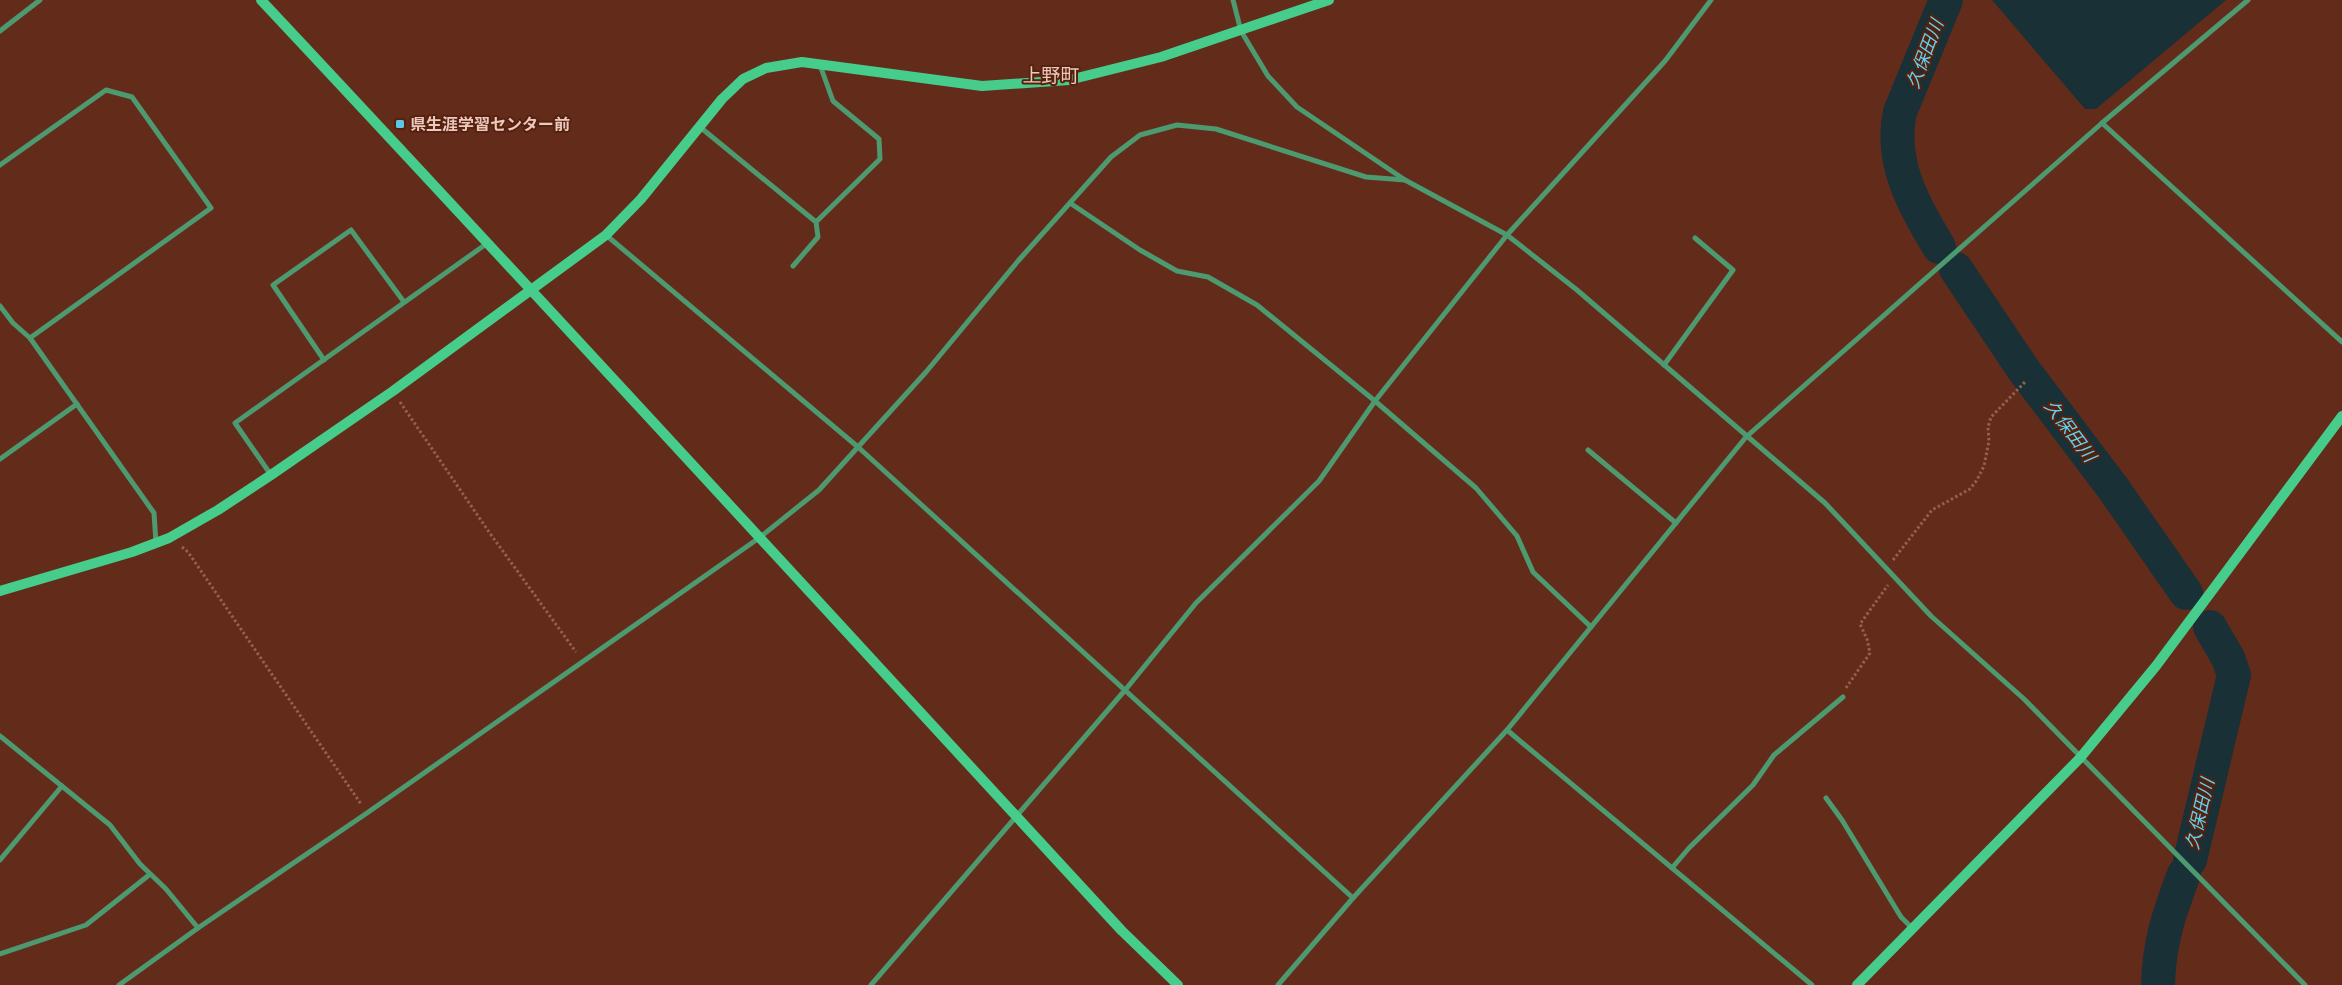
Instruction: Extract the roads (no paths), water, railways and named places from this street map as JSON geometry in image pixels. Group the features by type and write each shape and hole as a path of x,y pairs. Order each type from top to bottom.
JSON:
{"street":[{"path":"0,31 40,0"},
{"path":"260,0 489,242 759,538 1122,930 1178,985"},
{"path":"1233,0 1241,31 1268,76 1297,107 1405,180 1506,235 1577,290 1825,503 1931,616 2024,699 2305,985"},
{"path":"0,591 169,538 203,519 271,475 393,391 606,236 641,199 722,99 743,79 766,68 802,62 982,86 1069,80 1161,57 1329,0"},
{"path":"870,985 1015,815 1126,689 1196,603 1319,481 1376,400 1506,235 1665,61 1710,0"},
{"path":"1278,985 1353,898 1507,730 1746,437 2102,123 2248,0"},
{"path":"816,222 880,158 880,139 833,100 820,65"},
{"path":"0,165 106,90 132,97 211,208 30,338"},
{"path":"2102,123 2342,342"},
{"path":"119,985 759,538 818,490 932,365 1070,203 1111,158 1140,135 1177,124 1216,129 1366,177 1405,180"},
{"path":"699,127 816,222 818,238 794,266"},
{"path":"1070,203 1176,272 1208,277 1256,305 1376,400 1476,488 1517,536 1533,572 1591,627"},
{"path":"324,360 274,285 351,230 404,302"},
{"path":"606,236 858,447 1126,689 1353,898"},
{"path":"1664,365 1734,270 1694,238"},
{"path":"271,475 235,423 489,242"},
{"path":"0,306 12,323 30,338 154,513 156,543"},
{"path":"0,459 77,404"},
{"path":"1857,985 2080,758 2173,644 2342,416"},
{"path":"1588,450 1676,523"},
{"path":"1672,868 1689,848 1753,785 1774,755 1843,697"},
{"path":"1507,730 1812,985"},
{"path":"0,736 110,825 149,875 166,889 198,928"},
{"path":"0,860 62,786"},
{"path":"1826,798 1842,820 1901,917 1912,928"},
{"path":"0,954 86,925 149,875"}],"water":[{"path":"1992,0 2226,0 2096,109 2085,109"}],"waterway":[{"name":"久保田川","path":"1939,247 1921,216 1906,183 1901,166 1897,130 1900,112 1946,0"},
{"name":"久保田川","path":"1956,269 2023,369 2113,488 2186,593"},
{"name":"久保田川","path":"2190,860 2234,675 2228,658 2210,627"},
{"name":"久保田川","path":"2158,985 2160,955 2166,928 2184,874"}],"place":[{"name":"県生涯学習センター前","path":"400,124"}],"district":[{"name":"上野町","path":"1051,75"}]}
